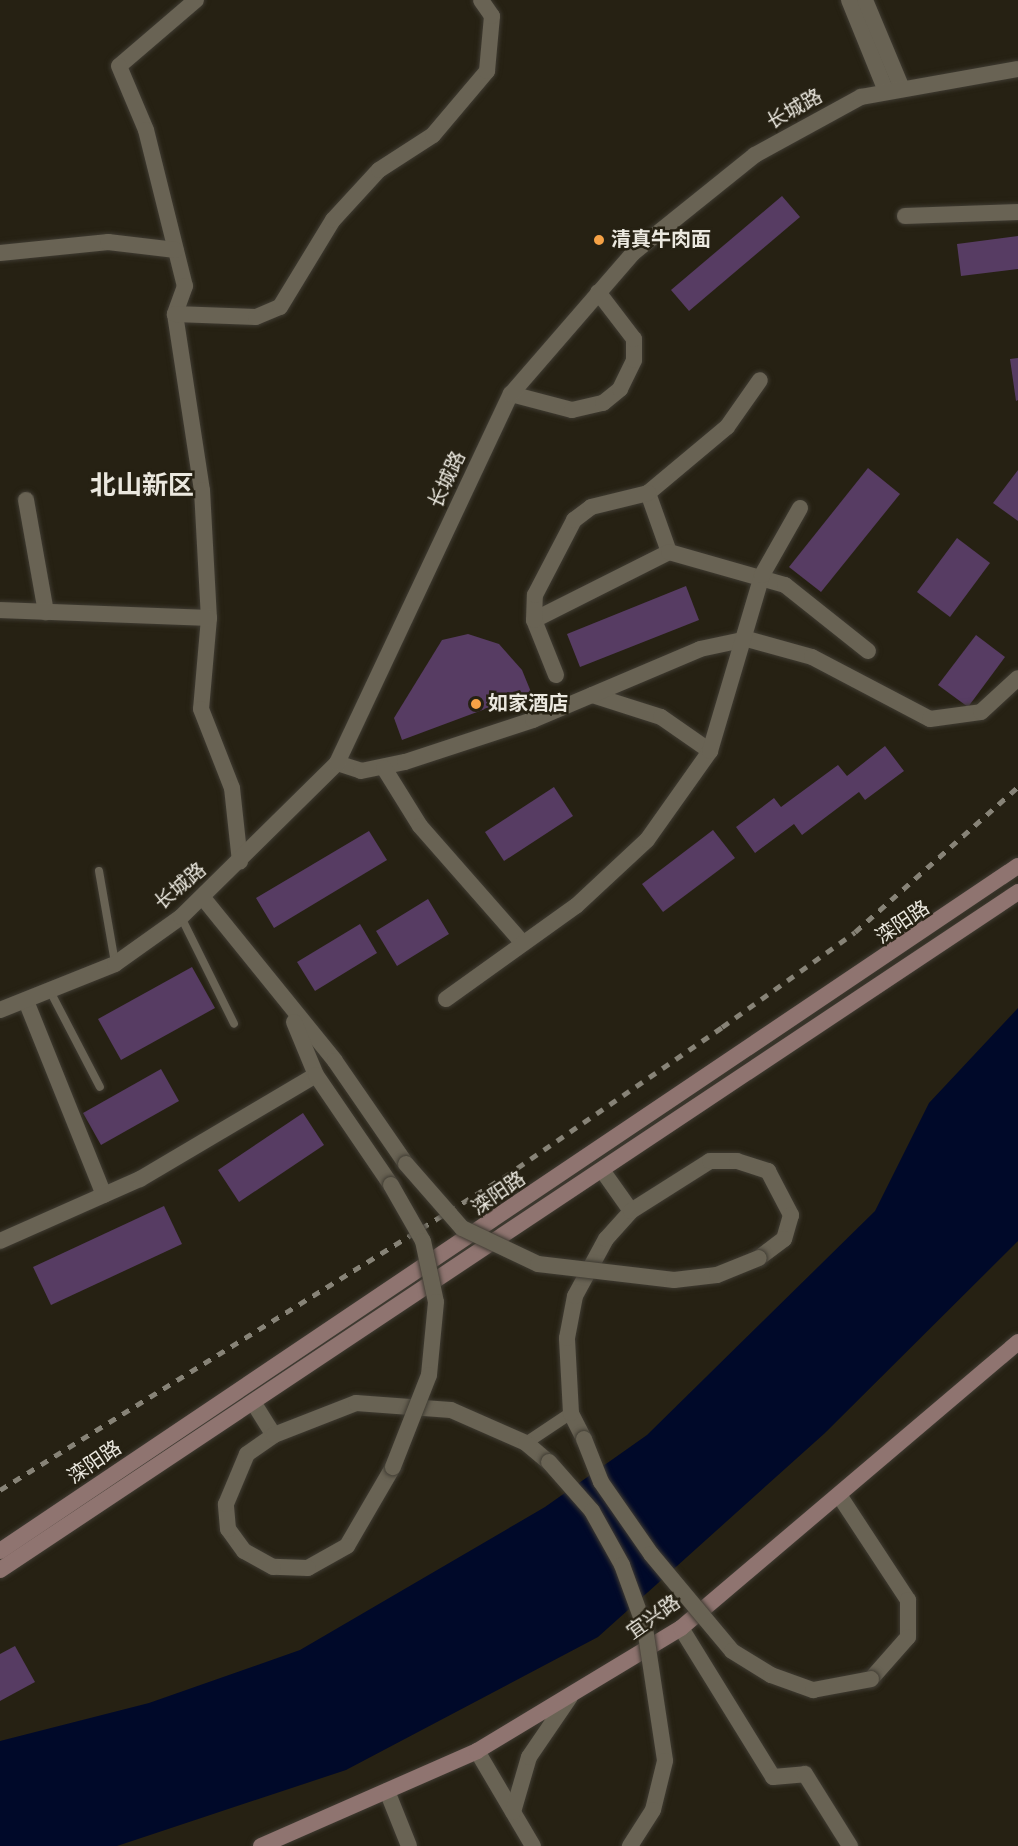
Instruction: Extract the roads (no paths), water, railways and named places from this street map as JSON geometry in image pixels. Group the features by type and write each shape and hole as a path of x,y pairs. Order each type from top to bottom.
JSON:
{"main road":[{"name":"滦阳路","path":"0,1551 1018,866"},
{"name":"滦阳路","path":"0,1570 1018,892"},
{"name":"宜兴路","path":"261,1846 477,1751 681,1628 1018,1342"}],"street":[{"path":"196,0 120,66 146,130 185,286 175,314 202,490 209,618 201,709 232,788 240,862"},
{"path":"175,314 256,317 280,307 333,220 379,170 433,135 487,71 492,16 481,0"},
{"path":"849,0 894,88"},
{"path":"866,0 894,88"},
{"name":"长城路","path":"0,1010 115,964 181,917 204,899 338,763 512,394 633,253 755,155 861,97 894,88 1018,69"},
{"path":"904,216 1018,212"},
{"path":"0,253 108,242 176,249"},
{"path":"512,394 572,410 593,407 620,389 631,371 633,339 598,292"},
{"path":"556,675 534,620 535,595 574,520 591,507 648,493 727,427 760,380"},
{"path":"648,493 669,552"},
{"path":"26,500 46,612"},
{"path":"446,999 521,941 576,906 647,840 710,751 747,639 762,575 800,507"},
{"path":"534,620 669,552 762,575 785,585 868,651"},
{"path":"0,610 209,618"},
{"path":"338,763 361,771 384,768 592,695 700,649 747,639 812,657 930,719 981,712 1018,678"},
{"path":"592,695 661,717 710,751"},
{"path":"384,768 420,826 521,941"},
{"path":"204,899 288,1010 335,1061 406,1164 462,1228 538,1264 674,1280 717,1275 759,1258 784,1239 791,1215 768,1171 737,1161 710,1161 631,1210 606,1239 575,1296 567,1338 571,1413 601,1482 651,1554 732,1651 771,1675 813,1689 871,1679 908,1637 908,1600 839,1495"},
{"path":"26,1001 104,1195"},
{"path":"288,1010 316,1075 391,1185 423,1241 435,1302 429,1376 393,1467 347,1546 308,1568 273,1568 244,1551 228,1529 226,1504 247,1454 274,1435 356,1403 451,1410 526,1443 549,1462 592,1511 622,1565 645,1628 665,1761 653,1810 630,1846"},
{"path":"0,1241 104,1195 316,1075"},
{"path":"602,1170 631,1210"},
{"path":"253,1402 274,1435"},
{"path":"526,1443 571,1413"},
{"path":"681,1628 773,1777 805,1774 850,1846"},
{"path":"513,1812 529,1757 570,1697"},
{"path":"477,1751 533,1846"},
{"path":"387,1791 409,1846"}],"lane":[{"path":"99,871 115,964"},
{"path":"181,917 234,1024"},
{"path":"51,991 100,1087"}],"water":[{"path":"1018,1008 1018,1241 825,1433 598,1637 346,1770 117,1846 0,1846 0,1741 149,1703 300,1650 545,1507 647,1435 875,1211 929,1103"}],"railway":[{"path":"0,1490 504,1177 722,1027 855,932 1018,787"}],"place":[{"name":"清真牛肉面","path":"599,240"},
{"name":"如家酒店","path":"476,704"}],"district":[{"name":"北山新区","path":"142,487"}]}
